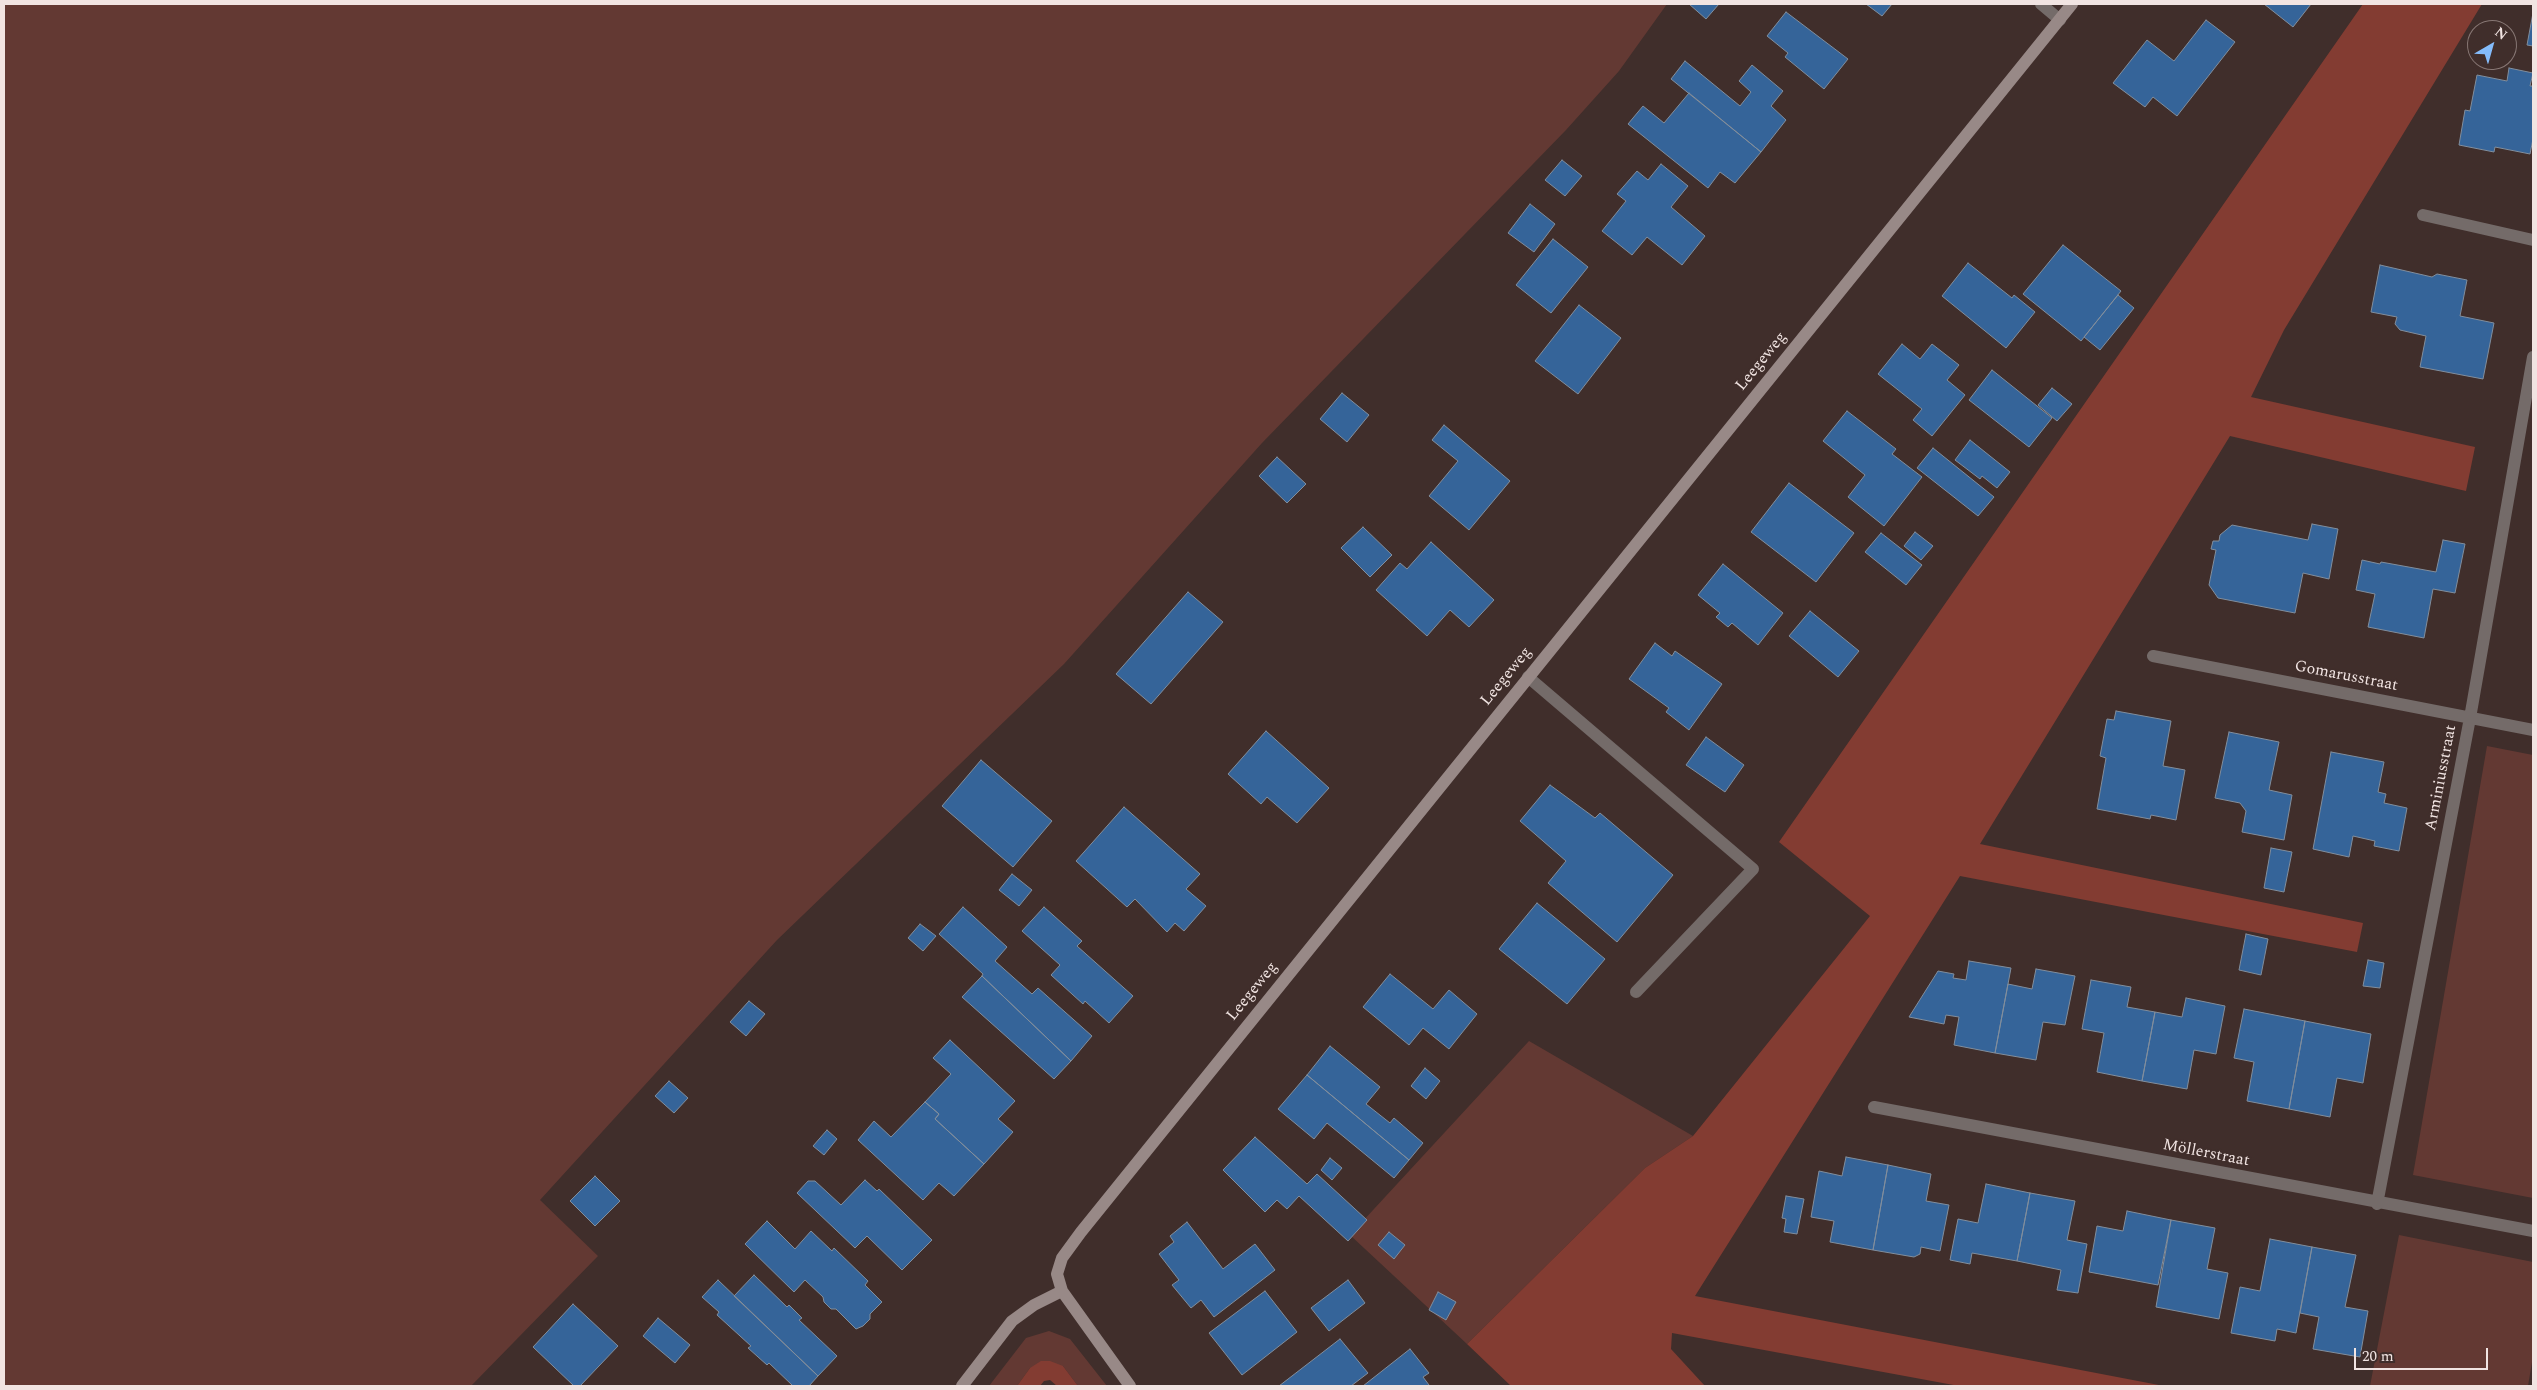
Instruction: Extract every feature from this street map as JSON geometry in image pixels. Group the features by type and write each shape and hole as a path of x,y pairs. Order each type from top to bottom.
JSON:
{"main road":[{"name":"Leegeweg","path":"1130,1386 1062,1291 1057,1274 1062,1258 1528,677 2072,4"},
{"path":"962,1386 1012,1321 1034,1305 1062,1291"}],"street":[{"path":"2040,4 2060,20"},
{"path":"2423,215 2533,240"},
{"name":"Arminiusstraat","path":"2377,1204 2470,718 2533,357"},
{"name":"Gomarusstraat","path":"2153,656 2533,730"},
{"path":"1528,677 1753,869 1636,992"},
{"name":"Möllerstraat","path":"1874,1106 2377,1204 2533,1231"}],"shaded area":[{"path":"4,4 1667,4 1619,71 1566,130 1262,443 1064,664 777,940 540,1200 598,1256 471,1386 4,1386"},
{"path":"2363,4 2482,4 2472,20 2467,20 2467,29 2284,330 2251,397 2475,447 2466,491 2230,436 1980,844 2363,923 2357,952 1960,876 1695,1296 2164,1386 1959,1386 1672,1333 1671,1349 1705,1386 1511,1386 1467,1344 1645,1168 1693,1136 1870,916 1779,842"},
{"path":"2487,746 2533,755 2533,1198 2413,1175"},
{"path":"1529,1041 1693,1136 1645,1168 1467,1344 1350,1235"},
{"path":"2399,1235 2533,1262 2533,1356 2528,1386 2370,1386"},
{"path":"1049,1331 1070,1339 1107,1386 1078,1386 1063,1366 1030,1368 1017,1386 989,1386 1026,1338"},
{"path":"1041,1361 1050,1361 1063,1366 1078,1386 1057,1386 1050,1380 1044,1381 1040,1386 1017,1386 1030,1368"}],"building":[{"path":"1689,4 1719,4 1706,19"},
{"path":"1866,4 1892,4 1882,16"},
{"path":"2264,4 2311,4 2293,27"},
{"path":"1786,12 1848,59 1824,89 1785,57 1788,53 1767,36"},
{"path":"2533,13 2533,46 2527,45"},
{"path":"2206,20 2235,42 2177,116 2153,97 2145,107 2113,83 2147,40 2174,61"},
{"path":"1685,61 1740,106 1751,92 1739,81 1752,65 1783,91 1771,106 1786,120 1761,152 1671,79"},
{"path":"2509,70 2533,73 2530,86 2533,86 2533,139 2530,154 2495,147 2494,152 2459,145 2465,110 2470,111 2477,75 2507,81"},
{"path":"1689,93 1761,152 1735,183 1720,172 1708,188 1628,124 1643,106 1664,123"},
{"path":"1562,160 1582,176 1565,196 1545,180"},
{"path":"1661,164 1688,186 1671,207 1705,236 1682,265 1647,237 1632,255 1602,231 1626,201 1617,194 1637,171 1648,180"},
{"path":"1530,204 1555,224 1534,252 1508,233"},
{"path":"1553,239 1588,267 1551,313 1516,285"},
{"path":"2063,245 2121,291 2081,341 2023,294"},
{"path":"1968,263 2012,298 2014,295 2035,312 2006,348 1942,296"},
{"path":"2380,265 2432,277 2437,274 2467,280 2460,316 2494,323 2483,379 2420,367 2426,336 2400,330 2395,324 2397,317 2371,312"},
{"path":"2118,295 2134,308 2100,350 2084,337"},
{"path":"1579,305 1621,338 1578,394 1535,361"},
{"path":"1902,344 1920,359 1932,344 1959,365 1947,380 1965,395 1932,436 1913,420 1922,409 1878,374"},
{"path":"1992,370 2052,418 2029,447 1969,400"},
{"path":"2052,388 2072,404 2057,421 2038,405"},
{"path":"1342,393 1369,415 1347,442 1320,419"},
{"path":"1847,411 1896,449 1892,454 1922,477 1884,526 1848,497 1865,475 1823,441"},
{"path":"1444,425 1510,481 1469,530 1429,496 1458,461 1432,440"},
{"path":"1970,440 2010,472 1997,488 1982,476 1980,479 1955,460"},
{"path":"1933,448 1994,497 1978,516 1917,468"},
{"path":"1277,457 1306,484 1287,503 1259,476"},
{"path":"1789,483 1854,533 1816,582 1751,532"},
{"path":"2312,524 2338,529 2329,579 2303,573 2295,613 2218,598 2209,585 2216,550 2211,549 2213,541 2219,541 2220,535 2232,525 2308,540"},
{"path":"1363,527 1392,555 1370,577 1341,548"},
{"path":"1915,532 1933,546 1921,560 1904,546"},
{"path":"1881,533 1922,565 1906,585 1865,552"},
{"path":"2443,540 2465,544 2455,593 2433,589 2424,638 2368,627 2375,594 2356,590 2362,560 2436,572"},
{"path":"1431,542 1494,600 1469,627 1450,610 1427,636 1376,590 1400,563 1407,569"},
{"path":"1723,564 1783,613 1758,645 1732,623 1728,627 1716,617 1720,613 1698,595"},
{"path":"1188,592 1223,622 1151,704 1116,674"},
{"path":"1810,611 1859,651 1838,677 1789,636"},
{"path":"1655,643 1672,656 1675,651 1722,684 1689,730 1666,712 1669,708 1629,679"},
{"path":"2116,711 2171,721 2163,766 2185,770 2176,820 2151,815 2150,819 2097,809 2106,758 2100,756 2107,719 2114,720"},
{"path":"1266,731 1329,788 1297,823 1267,797 1261,804 1228,774"},
{"path":"2229,732 2279,742 2269,790 2292,795 2284,840 2242,832 2246,811 2240,803 2215,798"},
{"path":"1706,737 1744,765 1725,792 1686,765"},
{"path":"2331,752 2384,762 2378,792 2386,794 2384,803 2407,808 2399,851 2374,846 2375,841 2353,836 2349,857 2313,849"},
{"path":"981,760 1052,821 1013,867 942,806"},
{"path":"1550,785 1595,818 1600,813 1673,875 1617,942 1548,883 1566,861 1520,821"},
{"path":"1124,807 1200,874 1186,889 1206,906 1184,931 1175,923 1167,932 1135,899 1127,907 1076,861"},
{"path":"2271,848 2292,852 2284,892 2264,888"},
{"path":"1012,874 1032,890 1019,906 999,890"},
{"path":"1537,903 1605,959 1567,1004 1499,949"},
{"path":"963,907 1007,947 995,961 1032,994 1038,988 1092,1036 1071,1061 982,976 983,974 939,934"},
{"path":"1044,907 1082,941 1077,946 1133,996 1109,1023 1085,1001 1083,1004 1051,975 1060,965 1022,931"},
{"path":"920,924 936,936 923,951 908,938"},
{"path":"2246,934 2268,939 2261,975 2239,970"},
{"path":"2368,960 2384,963 2380,988 2363,986"},
{"path":"1969,961 2011,968 1995,1053 1954,1045 1959,1017 1946,1015 1944,1024 1909,1017 1938,971 1954,974 1953,978 1966,980"},
{"path":"2036,969 2075,976 2065,1025 2043,1022 2036,1060 1995,1053 2008,984 2032,989"},
{"path":"1390,974 1433,1009 1449,990 1477,1014 1449,1049 1423,1028 1409,1045 1363,1007"},
{"path":"982,976 1071,1061 1054,1079 962,997"},
{"path":"2091,980 2131,987 2127,1007 2155,1012 2142,1081 2097,1072 2104,1033 2082,1029"},
{"path":"2186,998 2225,1006 2216,1054 2194,1050 2187,1089 2142,1081 2155,1012 2182,1017"},
{"path":"749,1001 765,1014 746,1036 730,1022"},
{"path":"2244,1009 2305,1021 2289,1109 2247,1101 2254,1062 2234,1058"},
{"path":"2305,1021 2371,1034 2363,1083 2337,1078 2330,1117 2289,1109"},
{"path":"950,1040 1015,1101 998,1119 1013,1132 984,1164 935,1119 939,1114 925,1102 951,1074 933,1058"},
{"path":"1330,1046 1380,1087 1366,1104 1390,1123 1394,1118 1423,1143 1409,1160 1307,1075"},
{"path":"1425,1068 1440,1081 1426,1099 1411,1086"},
{"path":"1307,1075 1409,1160 1394,1178 1327,1123 1314,1139 1278,1109"},
{"path":"669,1081 688,1098 674,1113 655,1096"},
{"path":"925,1102 939,1114 935,1119 984,1164 954,1196 939,1183 923,1200 858,1140 874,1121 891,1137"},
{"path":"827,1130 837,1139 824,1155 813,1146"},
{"path":"1255,1137 1307,1184 1317,1174 1367,1220 1348,1241 1299,1196 1287,1209 1277,1200 1265,1212 1223,1170"},
{"path":"1846,1157 1888,1165 1873,1250 1830,1242 1834,1221 1811,1217 1819,1171 1842,1176"},
{"path":"1330,1158 1342,1168 1332,1180 1321,1170"},
{"path":"1888,1165 1931,1174 1926,1201 1949,1205 1940,1251 1921,1247 1920,1254 1914,1257 1873,1250"},
{"path":"595,1176 620,1201 595,1226 570,1201"},
{"path":"865,1180 877,1191 879,1189 932,1240 902,1270 867,1236 855,1248 797,1193 808,1181 815,1181 841,1205"},
{"path":"1986,1184 2030,1193 2017,1261 1972,1253 1970,1264 1950,1260 1958,1219 1978,1223"},
{"path":"2030,1193 2075,1201 2067,1240 2087,1244 2078,1293 2057,1290 2061,1270 2017,1261"},
{"path":"1786,1196 1804,1199 1797,1234 1784,1232 1786,1219 1782,1218"},
{"path":"2127,1211 2171,1220 2158,1285 2089,1272 2097,1226 2123,1231"},
{"path":"2171,1220 2215,1228 2207,1269 2228,1273 2219,1319 2156,1307"},
{"path":"767,1221 795,1249 811,1231 832,1251 834,1248 868,1281 865,1285 882,1302 870,1314 870,1319 863,1326 856,1329 836,1309 831,1309 824,1302 823,1297 805,1280 794,1292 745,1244"},
{"path":"1187,1222 1223,1269 1255,1244 1275,1270 1214,1317 1201,1300 1191,1308 1172,1285 1179,1280 1159,1254 1174,1242 1170,1236"},
{"path":"1389,1232 1405,1245 1394,1259 1378,1245"},
{"path":"2270,1239 2312,1247 2296,1333 2277,1329 2275,1341 2231,1333 2240,1287 2260,1291"},
{"path":"2312,1247 2356,1255 2345,1307 2368,1311 2360,1357 2313,1349 2319,1317 2300,1313"},
{"path":"754,1275 787,1307 789,1305 802,1318 799,1320 837,1356 818,1376 734,1296"},
{"path":"718,1280 818,1376 809,1386 793,1386 769,1363 767,1365 748,1348 751,1346 717,1315 719,1312 702,1297"},
{"path":"1348,1280 1365,1303 1329,1331 1311,1308"},
{"path":"1265,1291 1297,1332 1242,1375 1209,1333"},
{"path":"1438,1292 1456,1302 1446,1320 1429,1310"},
{"path":"573,1304 618,1346 580,1386 574,1386 533,1347"},
{"path":"658,1318 690,1345 675,1363 643,1336"},
{"path":"1340,1339 1368,1373 1351,1386 1279,1386"},
{"path":"1410,1349 1429,1373 1423,1377 1429,1385 1363,1386"}]}
